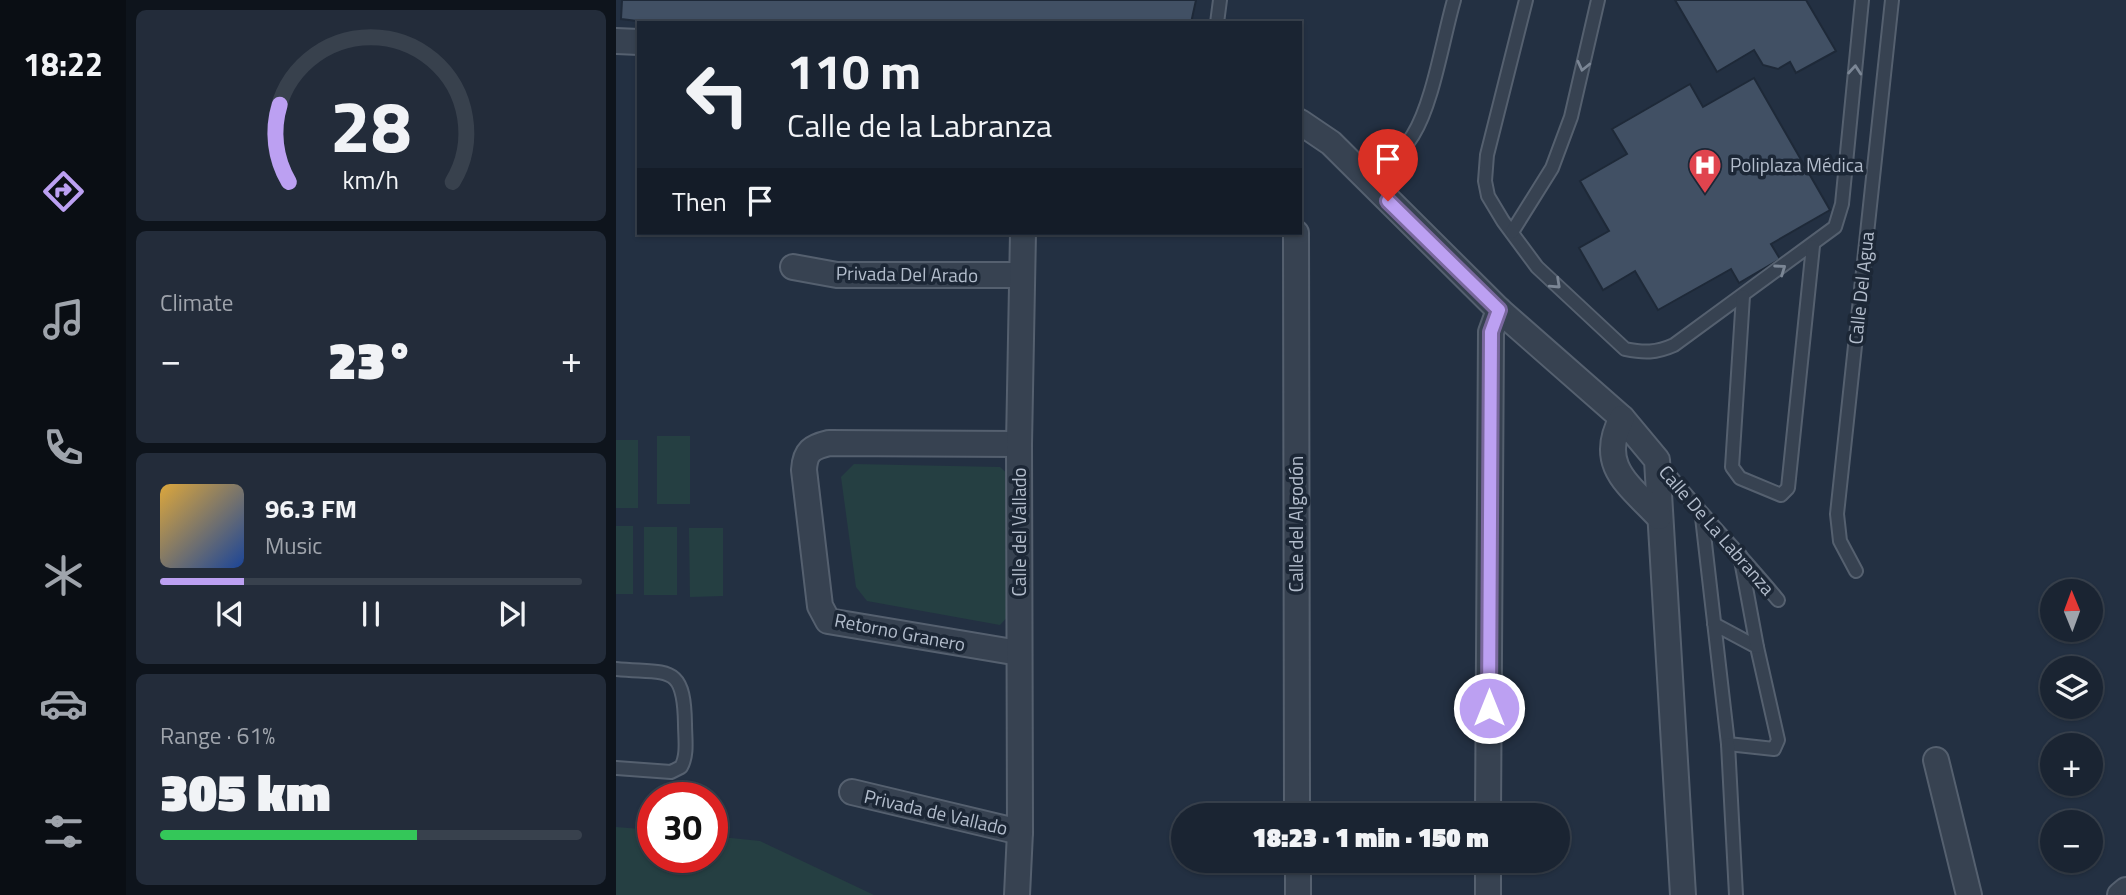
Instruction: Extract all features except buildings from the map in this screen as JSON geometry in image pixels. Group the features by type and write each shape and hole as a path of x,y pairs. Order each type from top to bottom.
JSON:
{"street":[{"path":"616,41 637,41"},
{"name":"Calle De La Labranza","path":"1302,123 1331,143 1499,310 1622,418 1657,460"},
{"name":"Calle del Vallado","path":"1017,895 1020,832 1019,444 1023,235"},
{"name":"Calle del Algodón","path":"1296,235 1297,803"},
{"name":"Privada Del Arado","path":"793,267 837,275 1022,275"},
{"path":"1488,803 1491,332 1499,310"},
{"path":"1622,418 1612,436 1610,453 1622,477 1659,517"},
{"name":"Retorno Granero","path":"1019,444 829,443 807,452 804,470 820,606 828,621 1019,653"},
{"path":"1657,460 1683,895"},
{"path":"1936,760 1969,895"},
{"name":"Privada de Vallado","path":"852,792 1020,832"},
{"path":"1298,873 1298,895"},
{"path":"1488,873 1488,895"},
{"path":"2120,895 2126,890"}],"lane":[{"path":"1217,21 1220,0"},
{"path":"1369,183 1398,157 1415,133 1454,0"},
{"path":"1526,0 1488,155 1485,181 1488,196 1537,267 1625,349 1658,352 1674,345 1813,246 1835,227 1842,204 1862,0"},
{"path":"1512,232 1557,155 1571,117 1598,0"},
{"name":"Calle Del Agua","path":"1856,571 1840,541 1838,514 1892,0"},
{"path":"1742,296 1732,467 1740,478 1781,495 1788,488 1813,246"},
{"name":"Calle De La Labranza","path":"1657,460 1702,517 1740,553 1778,600"},
{"path":"1702,517 1728,744 1736,895"},
{"path":"1728,744 1774,749 1778,744 1756,647 1740,553"},
{"path":"1714,624 1756,647"},
{"path":"616,669 659,673 678,681 684,692 685,755 681,767 671,772 616,768"}],"green space":[{"path":"657,436 690,436 690,504 657,504"},
{"path":"616,440 638,440 638,508 616,508"},
{"path":"854,464 1000,467 1011,477 1011,613 1000,625 867,601 856,587 841,477"},
{"path":"616,526 633,526 633,594 616,594"},
{"path":"644,527 677,527 677,595 644,595"},
{"path":"689,528 723,528 723,596 690,597"},
{"path":"616,827 637,829 637,873 728,873 728,838 760,841 874,895 616,895"}],"place":[{"name":"Poliplaza Médica","path":"1705,195"}],"route":[{"path":"1388,201 1499,310 1491,332 1489,708"}]}
